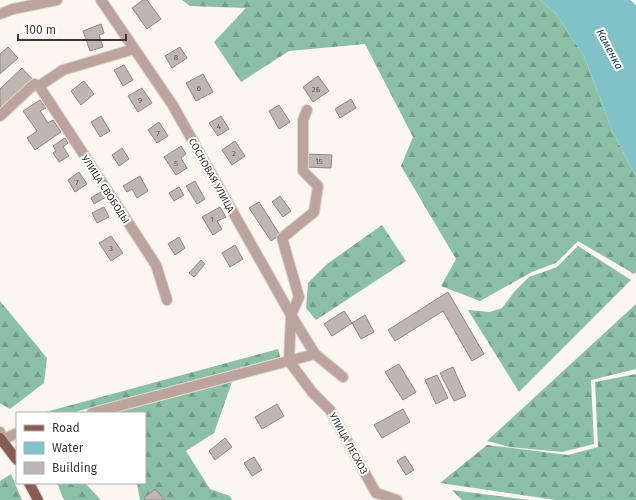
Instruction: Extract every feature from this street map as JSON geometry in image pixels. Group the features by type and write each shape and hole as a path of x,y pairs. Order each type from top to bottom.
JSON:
{"main road":[{"path":"1,437 16,459"},
{"path":"30,484 38,500"}],"street":[{"path":"0,14 13,9 57,0"},
{"name":"СОСНОВАЯ УЛИЦА","path":"101,0 172,104 291,315 315,354 343,377"},
{"path":"0,116 30,87 37,85 63,70 134,48"},
{"name":"УЛИЦА СВОБОДЫ","path":"37,85 156,265 166,300"},
{"path":"289,361 291,315 299,297 282,238 314,212 318,186 303,171 302,120 307,110"},
{"path":"96,412 315,354"},
{"name":"УЛИЦА ЛЕСХОЗ","path":"289,361 312,392 330,410 374,497 397,500"},
{"path":"1,437 16,433"}],"green space":[{"path":"182,0 540,0 556,14 584,56 612,130 636,177 636,272 634,274 578,241 556,263 532,272 480,301 441,286 456,259 401,166 413,137 365,44 289,51 241,82 214,42 246,8 190,6"},
{"path":"382,225 406,261 316,320 306,308 308,283 327,264"},
{"path":"578,246 631,280 519,392 468,310 490,312 502,308 515,291 529,277 557,267"},
{"path":"0,301 47,358 44,383 10,409 0,403"},
{"path":"636,304 636,369 591,380 594,444 562,452 510,447 487,441"},
{"path":"278,349 280,357 75,412 46,412"},
{"path":"636,374 636,500 556,500 440,483 487,445 568,455 598,447 595,382"},
{"path":"232,382 214,433 186,451 210,489 230,496 232,500 140,500 137,484 146,484 146,412 119,412"},
{"path":"11,474 22,500 0,500 0,481"},
{"path":"57,484 86,484 101,500 64,500"},
{"path":"452,490 530,500 462,500"}],"water":[{"name":"Каменка","path":"540,0 630,0 636,5 636,177 612,130 584,56 556,14"}],"building":[{"path":"143,0 147,0 161,19 147,29 132,8"},
{"path":"101,24 104,33 99,35 103,47 90,51 83,31"},
{"path":"8,47 18,58 0,74 0,54"},
{"path":"180,47 187,58 172,68 165,56"},
{"path":"124,65 133,80 123,86 114,70"},
{"path":"22,68 33,80 0,110 0,89"},
{"path":"203,74 213,92 196,101 186,83"},
{"path":"318,76 329,91 313,102 303,87"},
{"path":"84,81 94,94 81,105 71,91"},
{"path":"142,88 152,103 138,112 128,96"},
{"path":"351,99 356,108 340,118 335,109"},
{"path":"40,100 46,108 40,111 48,123 53,120 61,132 35,150 27,138 37,131 23,111"},
{"path":"279,105 290,122 279,129 269,111"},
{"path":"101,116 110,131 100,137 91,122"},
{"path":"221,116 229,129 218,136 209,123"},
{"path":"159,122 168,136 157,143 148,130"},
{"path":"65,138 68,143 63,147 69,156 59,162 53,153 56,151 53,146"},
{"path":"235,141 245,156 232,165 222,150"},
{"path":"181,146 186,154 181,158 187,168 176,175 164,157"},
{"path":"122,148 129,159 119,166 112,155"},
{"path":"306,154 332,155 331,168 306,167"},
{"path":"79,172 87,184 75,192 68,180"},
{"path":"140,176 148,191 137,198 132,189 127,192 123,186"},
{"path":"195,181 205,199 197,204 186,186"},
{"path":"179,187 184,195 174,201 169,193"},
{"path":"102,191 106,197 94,204 91,198"},
{"path":"280,196 291,211 283,217 272,202"},
{"path":"259,202 280,235 271,241 249,208"},
{"path":"104,207 109,217 97,223 92,213"},
{"path":"220,207 226,217 217,221 222,229 213,235 202,217"},
{"path":"111,236 123,253 111,261 99,243"},
{"path":"179,237 185,248 175,255 168,244"},
{"path":"235,245 243,259 230,267 222,253"},
{"path":"201,260 205,264 194,277 189,273"},
{"path":"448,292 484,354 472,361 443,311 395,341 388,330"},
{"path":"344,311 352,323 332,336 324,324"},
{"path":"365,315 374,332 361,339 352,323"},
{"path":"399,364 416,392 403,400 385,372"},
{"path":"453,367 466,396 454,401 440,373"},
{"path":"437,375 448,398 436,404 425,380"},
{"path":"277,404 284,416 262,429 255,417"},
{"path":"403,409 410,422 382,438 374,425"},
{"path":"225,438 232,447 215,460 209,451"},
{"path":"405,456 414,470 406,475 397,461"},
{"path":"254,457 262,470 252,476 244,463"},
{"path":"155,489 165,500 146,500 144,498"}]}
